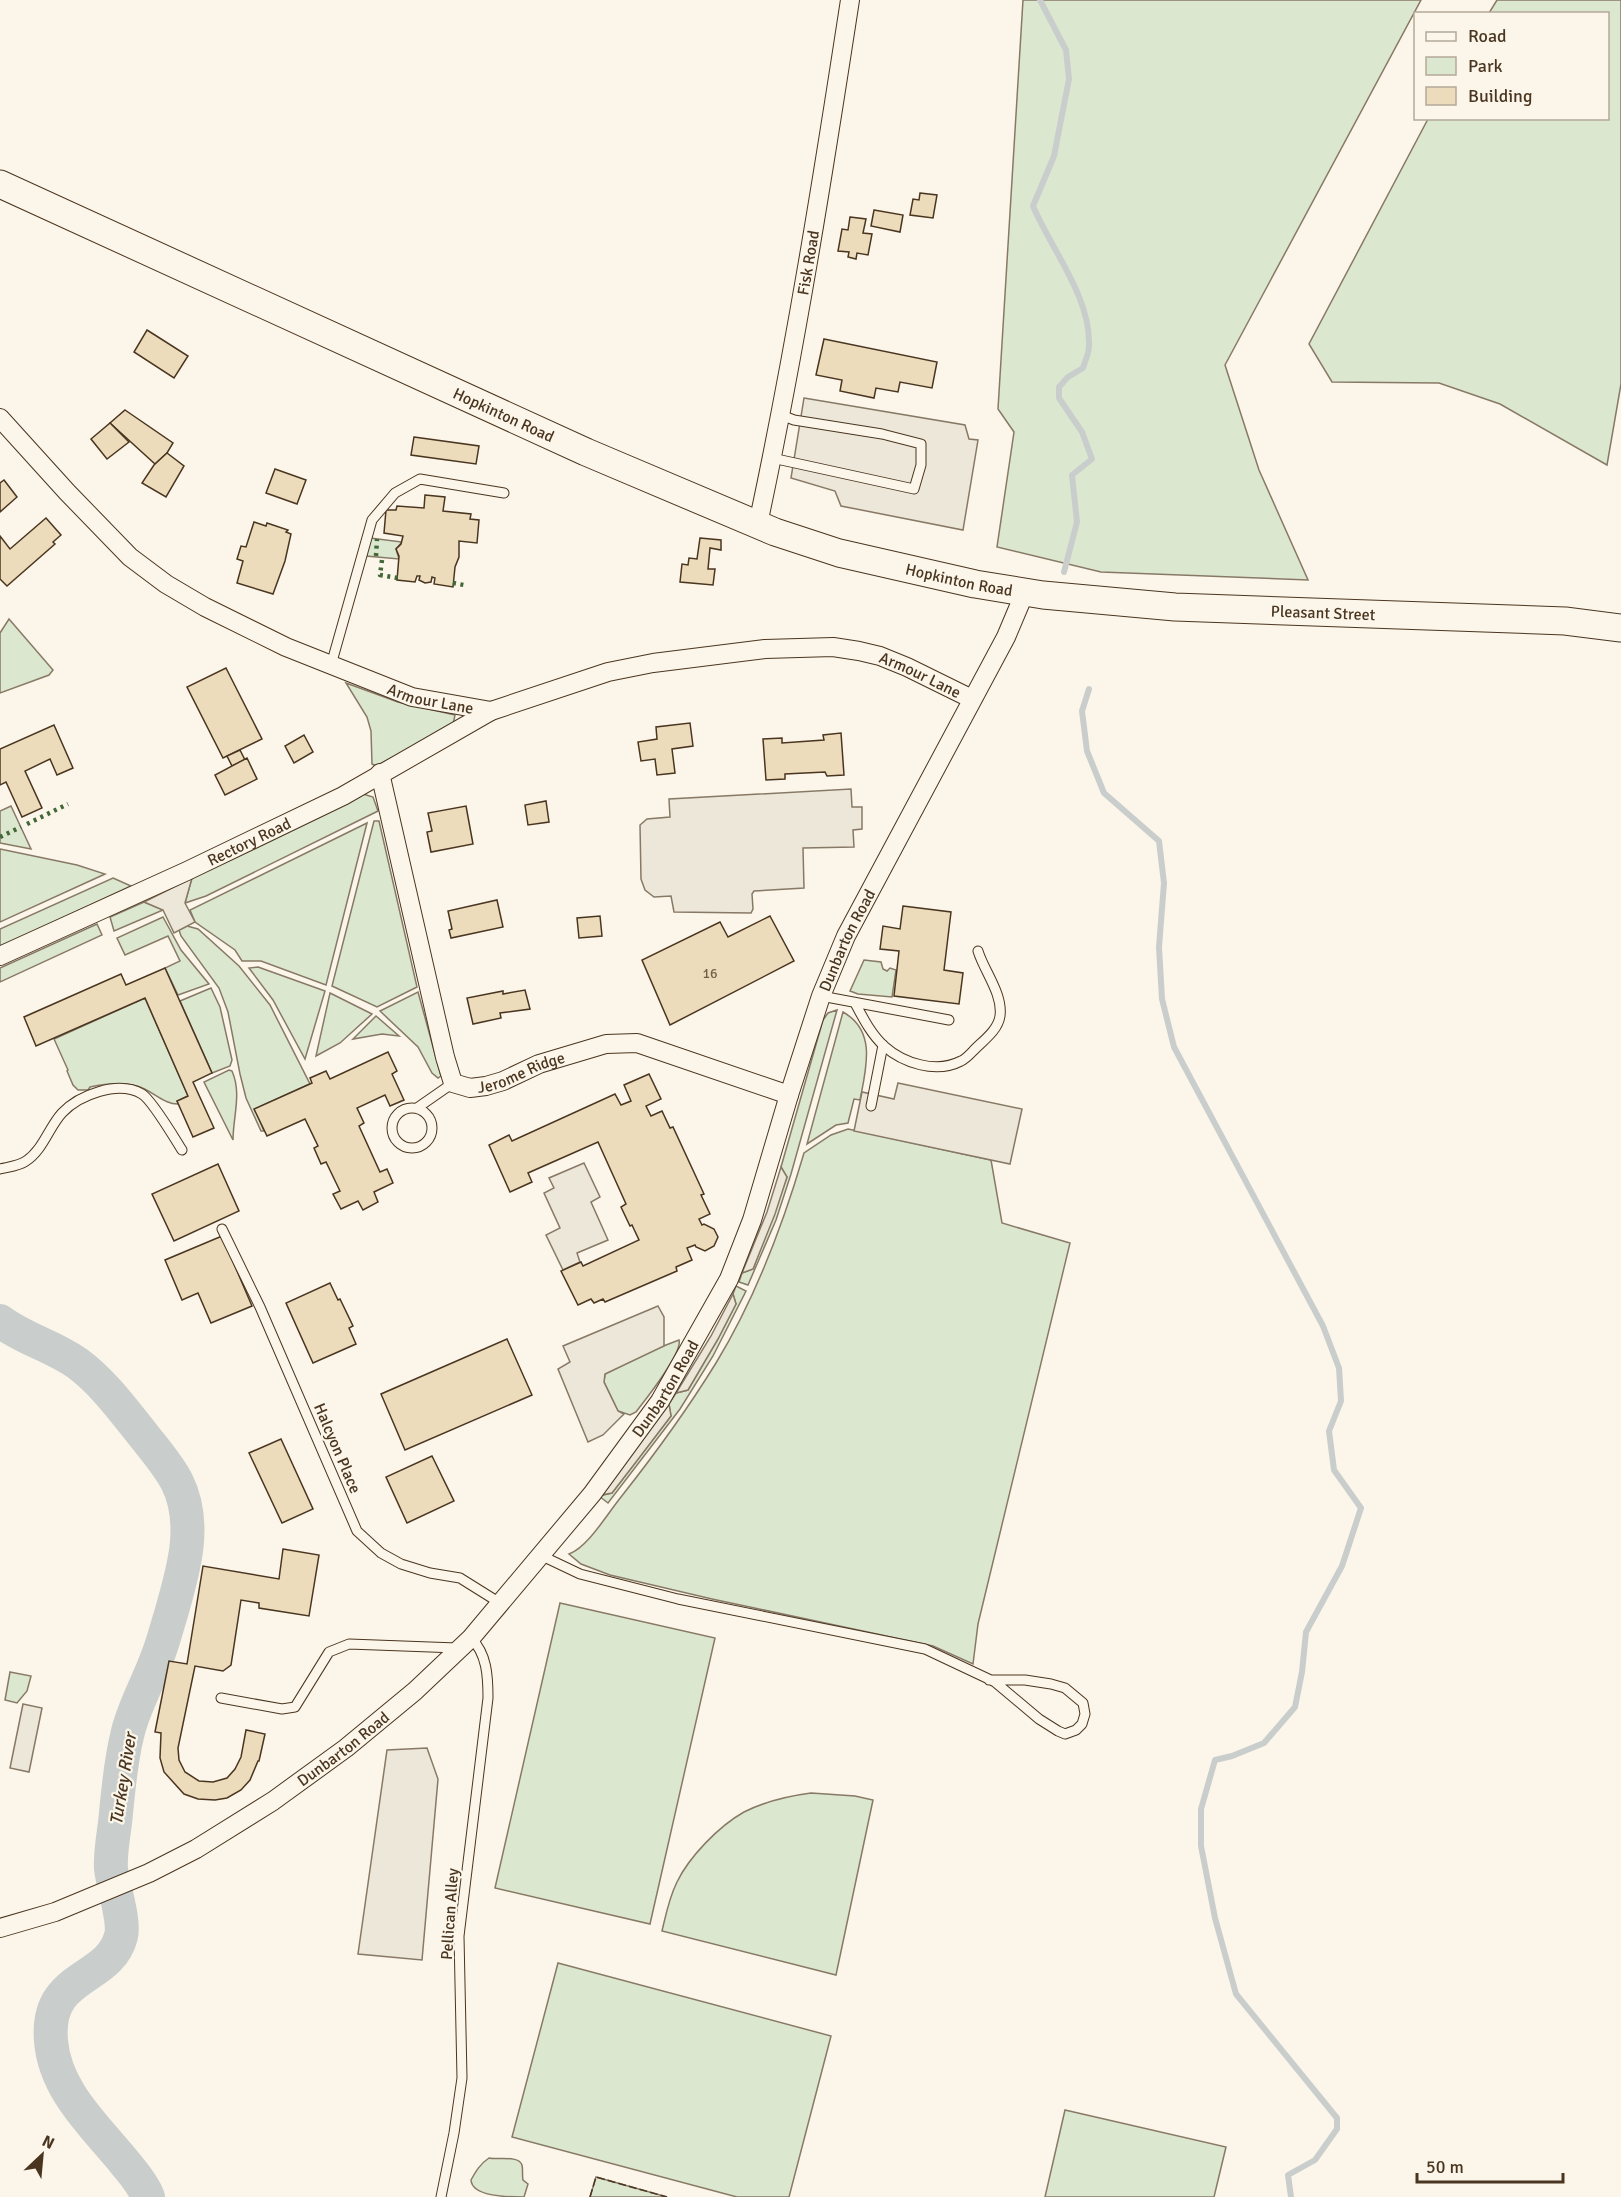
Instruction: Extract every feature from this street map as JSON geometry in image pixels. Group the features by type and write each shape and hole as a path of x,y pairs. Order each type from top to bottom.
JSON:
{"main road":[{"name":"Hopkinton Road","path":"0,184 576,447 758,524 839,552 964,581 1026,592"},
{"name":"Pleasant Street","path":"1026,592 1175,607 1565,621 1621,628"}],"street":[{"name":"Fisk Road","path":"758,524 781,415 818,209 850,0"},
{"name":"Armour Lane","path":"0,418 130,557 158,578 206,607 286,647 412,697 491,711 608,672 630,667 765,650 833,647 880,656 908,667 972,699"},
{"name":"Dunbarton Road","path":"0,1928 55,1912 149,1874 196,1849 273,1801 346,1749 416,1691 465,1643 592,1494 660,1401 729,1279 752,1220 789,1095 822,996 846,936 1006,637 1026,592"},
{"name":"Rectory Road","path":"0,956 187,871 343,796 491,711"},
{"name":"Jerome Ridge","path":"380,773 445,1057 453,1083 470,1088 486,1086 503,1081 539,1064 606,1044 637,1043 789,1095"}],"lane":[{"path":"772,458 914,489 921,465 921,444 882,434 794,420 781,415"},
{"path":"331,664 372,520 395,493 420,479 504,493"},
{"path":"855,1003 883,1045 906,1060 932,1067 961,1061 996,1027 1000,1017 999,1006 978,951"},
{"path":"822,996 949,1020"},
{"path":"871,1106 883,1045"},
{"path":"417,1108 428,1116 431,1122 431,1135 428,1141 417,1148 404,1147 399,1144 392,1133 393,1119 403,1109 417,1108 453,1083"},
{"path":"0,1169 27,1161 61,1114 76,1101 99,1092 113,1090 123,1089 143,1094 171,1131 182,1150"},
{"name":"Halcyon Place","path":"222,1229 260,1307 357,1531 381,1553 401,1564 430,1573 460,1578 500,1603"},
{"path":"540,1556 580,1574 678,1599 926,1649 1007,1691 1039,1719 1058,1731 1065,1734 1076,1730 1082,1724 1085,1714 1083,1703 1065,1688 1024,1680 989,1680"},
{"path":"221,1698 282,1709 295,1707 329,1652 349,1644 465,1643"},
{"name":"Pellican Alley","path":"441,2197 462,2078 459,1936 488,1698 488,1675 480,1647 465,1643"}],"green space":[{"path":"1023,0 1421,0 1225,365 1259,470 1308,580 1101,572 997,547 1014,432 998,409"},
{"path":"1497,0 1621,0 1621,384 1607,465 1500,404 1439,383 1332,382 1309,344 1427,120 1609,120 1609,12 1490,12"},
{"path":"370,538 402,542 396,549 399,559 366,556"},
{"path":"9,619 53,670 49,675 0,693 0,633"},
{"path":"346,683 398,702 455,715 453,725 376,766 372,764 371,731 367,717"},
{"path":"363,794 373,797 378,811 206,896 185,903 192,878"},
{"path":"11,806 31,849 0,843 0,811"},
{"path":"374,821 379,821 417,987 377,1007 332,986"},
{"path":"367,823 326,985 261,961 242,961 235,950 195,922 190,910"},
{"path":"0,849 77,865 105,874 0,922"},
{"path":"113,878 131,886 0,947 0,929"},
{"path":"144,902 163,910 114,931 110,917"},
{"path":"163,917 181,950 209,984 178,995 165,968 180,961 168,936 125,955 117,938"},
{"path":"97,924 102,935 0,982 0,968"},
{"path":"187,926 198,929 239,966 270,1005 310,1084 255,1109 264,1131 261,1131 246,1098 228,1012 219,988 181,936 179,930"},
{"path":"864,960 881,962 883,969 887,971 890,968 896,970 892,997 858,994 850,991"},
{"path":"258,967 325,991 305,1059 273,1000 249,968"},
{"path":"211,988 220,1007 232,1060 230,1066 212,1073 180,1001"},
{"path":"418,992 441,1076 438,1078 432,1073 418,1047 380,1011"},
{"path":"330,993 372,1014 340,1043 316,1056"},
{"path":"145,998 188,1096 177,1101 179,1104 174,1104 142,1088 125,1084 101,1085 90,1087 88,1090 78,1090 73,1085 54,1039"},
{"path":"837,1010 776,1220 748,1285 739,1282 742,1273 753,1269 787,1177 781,1167 823,1020 828,1013"},
{"path":"843,1012 854,1020 865,1040 865,1076 860,1100 854,1099 848,1123 836,1125 807,1144"},
{"path":"376,1016 399,1036 382,1034 353,1039"},
{"path":"229,1070 232,1071 236,1088 233,1140 204,1082"},
{"path":"848,1129 991,1160 1002,1223 1070,1243 978,1624 973,1664 933,1646 610,1575 581,1564 569,1554 583,1544 597,1529 670,1432 716,1363 767,1261 804,1153 831,1135"},
{"path":"736,1286 746,1291 713,1356 680,1409 608,1503 599,1496 612,1493 671,1416 669,1404 676,1393 688,1390 736,1304 733,1294"},
{"path":"679,1340 679,1346 670,1365 636,1412 630,1415 618,1411 604,1382 605,1374"},
{"path":"560,1603 715,1638 650,1924 495,1888"},
{"path":"10,1672 31,1676 27,1691 17,1703 5,1700"},
{"path":"811,1793 855,1796 873,1800 836,1975 662,1931 670,1900 682,1872 715,1834 734,1818 752,1808 776,1800"},
{"path":"558,1963 831,2036 789,2197 737,2197 512,2137"},
{"path":"1065,2110 1226,2147 1214,2197 1045,2197"},
{"path":"489,2158 512,2159 520,2162 523,2180 528,2184 524,2197 492,2195 473,2186 471,2180"},
{"path":"596,2177 667,2197 590,2197"}],"shaded area":[{"path":"804,398 965,425 969,439 978,440 963,530 841,506 835,491 791,478"},
{"path":"851,789 852,807 862,807 862,829 853,830 854,847 803,848 804,888 754,891 751,913 674,912 671,896 654,897 645,890 641,879 640,825 647,819 670,817 669,799"},
{"path":"192,878 185,903 195,922 174,933 163,910 144,902"},
{"path":"898,1083 1022,1109 1010,1164 854,1131 862,1092 894,1099"},
{"path":"584,1163 600,1197 591,1202 608,1240 577,1253 580,1262 563,1270 546,1235 560,1228 544,1193 554,1188 549,1178"},
{"path":"781,1167 787,1177 775,1214 753,1269 742,1273 767,1212"},
{"path":"733,1294 736,1304 718,1339 688,1390 676,1393 711,1336"},
{"path":"658,1306 664,1317 664,1346 605,1374 604,1382 618,1411 624,1414 603,1435 588,1442 558,1369 570,1362 563,1346"},
{"path":"669,1404 671,1416 612,1493 601,1495"},
{"path":"23,1704 42,1708 29,1772 10,1768"},
{"path":"427,1748 438,1779 422,1960 358,1954 387,1750"}],"building":[{"path":"920,193 937,195 933,218 910,215 913,199 919,200"},
{"path":"874,210 903,215 900,232 871,226"},
{"path":"850,217 866,219 863,233 872,234 868,255 857,253 856,259 848,257 849,252 838,251 842,229 848,230"},
{"path":"147,330 188,356 174,378 134,352"},
{"path":"824,339 937,362 932,388 900,382 898,392 876,388 874,398 840,391 842,380 816,375"},
{"path":"125,410 173,443 167,453 155,464 110,423"},
{"path":"110,423 129,442 107,459 91,439"},
{"path":"414,437 479,446 476,464 411,455"},
{"path":"167,453 184,466 166,497 142,483 154,465"},
{"path":"275,469 306,480 297,504 266,493"},
{"path":"4,480 17,497 0,512 0,483"},
{"path":"425,495 445,497 443,511 471,514 470,519 479,520 477,543 459,541 459,557 455,567 453,587 434,584 435,578 432,577 431,582 425,583 419,580 420,576 417,576 415,582 397,580 399,556 396,549 401,544 403,536 384,533 386,510 396,510 397,506 424,508"},
{"path":"46,518 61,535 53,542 55,544 7,586 0,579 0,536 10,549"},
{"path":"254,522 266,526 267,523 288,530 286,532 291,534 285,561 273,594 237,583 243,561 237,559 241,546 246,547"},
{"path":"700,538 721,540 721,550 710,548 708,569 715,569 713,585 680,582 682,564 688,565 689,558 697,559"},
{"path":"226,668 262,739 223,758 187,687"},
{"path":"690,723 693,746 672,749 675,773 657,775 655,759 641,761 638,742 657,739 656,727"},
{"path":"54,725 73,768 57,775 50,759 25,771 42,808 22,817 6,782 0,785 0,749"},
{"path":"841,733 844,775 827,776 825,772 785,774 785,779 766,780 763,739 782,738 782,743 824,740 823,735"},
{"path":"304,735 313,752 294,763 285,746"},
{"path":"240,750 245,760 232,766 227,756"},
{"path":"247,758 257,779 225,795 215,775"},
{"path":"546,801 549,822 528,825 525,805"},
{"path":"466,806 473,844 431,852 427,832 432,831 428,813"},
{"path":"497,900 503,927 451,938 449,930 452,929 448,911"},
{"path":"903,906 951,912 944,970 963,973 959,1004 894,996 899,951 880,949 883,926 900,929"},
{"path":"600,916 602,936 579,938 577,918"},
{"path":"770,916 794,961 670,1025 642,960 720,922 728,937"},
{"path":"165,968 212,1073 193,1082 214,1128 193,1137 177,1101 188,1096 145,998 36,1046 24,1017 121,974 126,985"},
{"path":"525,990 530,1009 500,1013 501,1018 473,1024 467,998 503,991 503,994"},
{"path":"388,1052 397,1071 392,1074 404,1100 390,1106 385,1095 357,1108 364,1123 359,1126 380,1172 387,1169 393,1183 374,1192 378,1202 363,1210 358,1201 341,1209 333,1194 340,1191 326,1162 321,1164 314,1148 318,1146 305,1119 267,1136 254,1109 312,1083 310,1078 326,1071 330,1079"},
{"path":"649,1074 661,1099 646,1106 651,1116 662,1111 670,1128 673,1127 704,1194 701,1195 710,1214 699,1219 702,1225 714,1229 718,1237 714,1246 705,1251 695,1245 687,1248 692,1260 676,1267 677,1271 605,1302 603,1299 594,1303 591,1299 578,1305 561,1271 581,1262 583,1266 639,1240 621,1207 626,1204 598,1142 528,1173 532,1182 510,1192 489,1145 509,1135 512,1141 615,1094 621,1105 631,1101 624,1085"},
{"path":"218,1164 239,1211 174,1241 152,1194"},
{"path":"222,1236 252,1306 211,1323 198,1293 182,1300 165,1260"},
{"path":"330,1283 353,1326 349,1328 356,1344 313,1363 286,1303"},
{"path":"507,1339 532,1395 405,1450 381,1394"},
{"path":"281,1439 313,1509 282,1523 249,1453"},
{"path":"432,1456 454,1501 407,1523 386,1477"},
{"path":"283,1549 319,1555 309,1616 259,1608 259,1603 241,1600 231,1665 223,1671 195,1666 178,1748 179,1760 185,1772 199,1781 213,1782 227,1778 241,1757 246,1730 265,1734 259,1761 250,1780 241,1790 227,1798 198,1799 184,1794 164,1772 160,1758 161,1733 155,1732 169,1661 187,1664 203,1566 279,1579"}],"waterway":[{"path":"1040,0 1066,50 1069,79 1054,156 1033,206 1077,292 1084,310 1089,346 1083,368 1068,377 1059,387 1059,398 1082,432 1092,459 1072,475 1077,522 1064,572"},
{"path":"1089,689 1082,711 1087,751 1104,793 1159,841 1164,883 1159,947 1162,999 1174,1047 1323,1326 1339,1368 1341,1401 1329,1431 1334,1470 1361,1508 1342,1566 1306,1632 1302,1672 1295,1707 1264,1743 1215,1760 1201,1809 1201,1846 1215,1918 1236,1994 1337,2118 1337,2129 1315,2160 1288,2175 1291,2197"},
{"name":"Turkey River","path":"0,1321 68,1357 104,1388 170,1470 177,1482 187,1514 186,1548 180,1582 160,1651 132,1717 123,1757 111,1864 121,1922 121,1936 114,1951 104,1963 67,1990 58,2002 52,2019 51,2041 54,2059 68,2092 89,2121 138,2179 148,2197"}],"hedge":[{"path":"376,556 377,539"},
{"path":"382,560 380,575 398,578"},
{"path":"453,583 464,585"},
{"path":"27,824 68,804"},
{"path":"0,837 21,827"}],"fence":[{"path":"590,2197 596,2177 667,2197"}]}
